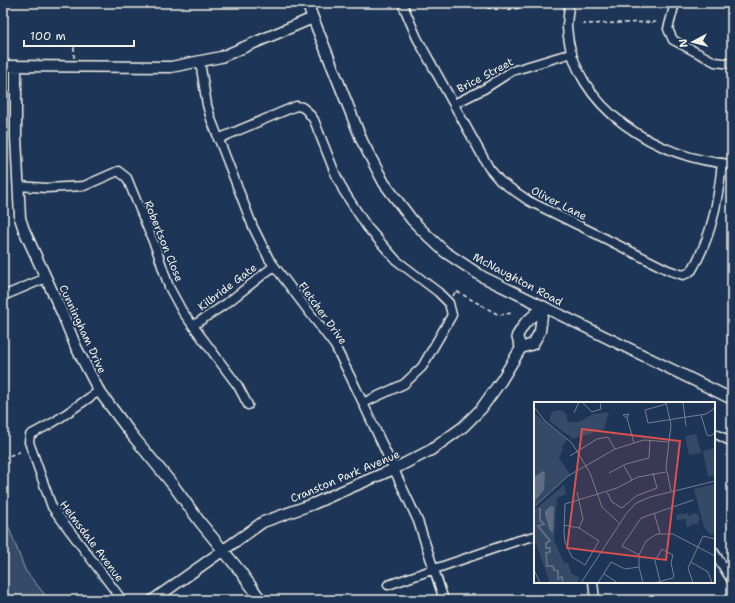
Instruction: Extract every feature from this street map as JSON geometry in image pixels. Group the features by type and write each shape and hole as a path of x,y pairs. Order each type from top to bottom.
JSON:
{"street":[{"name":"McNaughton Road","path":"307,3 362,141 384,183 412,220 445,252 469,269 543,307 732,399"},
{"name":"Oliver Lane","path":"402,3 417,38 489,168 500,181 529,201 668,270 683,275 692,270 707,240 716,207 722,164"},
{"path":"569,3 567,27 572,53 590,92 606,109 619,121 641,135 678,154 722,164 732,164"},
{"path":"675,3 668,29 673,40 715,62 732,64"},
{"path":"3,66 171,67 221,57 313,18"},
{"name":"Brice Street","path":"454,104 484,89 512,71 572,53"},
{"name":"Fletcher Drive","path":"200,62 207,105 218,138 253,227 274,266 336,346 418,521 444,600"},
{"name":"Cunningham Drive","path":"16,66 18,186 22,224 76,348 99,390 132,435 240,571 261,600"},
{"path":"218,138 296,106 302,106 314,120 338,178 367,227 396,260 438,292 449,303 452,315 422,367 404,384 363,403"},
{"name":"Robertson Close","path":"18,186 46,188 84,186 118,171 127,178 170,287 182,311 194,325 238,386 248,405"},
{"name":"Kilbride Gate","path":"194,325 227,303 274,266"},
{"path":"3,296 46,278"},
{"path":"521,348 517,336 525,323 543,307"},
{"name":"Cranston Park Avenue","path":"153,600 263,522 313,504 394,470 431,450 481,409 501,381 521,348 533,344 540,331 543,307"},
{"name":"Helmsdale Avenue","path":"99,390 54,422 30,435 29,442 52,508 122,600"},
{"path":"715,434 732,442"},
{"path":"388,585 516,541 534,536"},
{"path":"715,554 732,581"},
{"path":"593,583 595,600"}],"path":[{"path":"4,3 8,15"},
{"path":"474,3 480,6 503,9 550,3"},
{"path":"582,24 659,22"},
{"path":"449,303 456,291 499,315 512,313"},
{"path":"3,458 22,451"}],"shaded area":[{"path":"3,512 25,570 49,600 3,600"}]}
